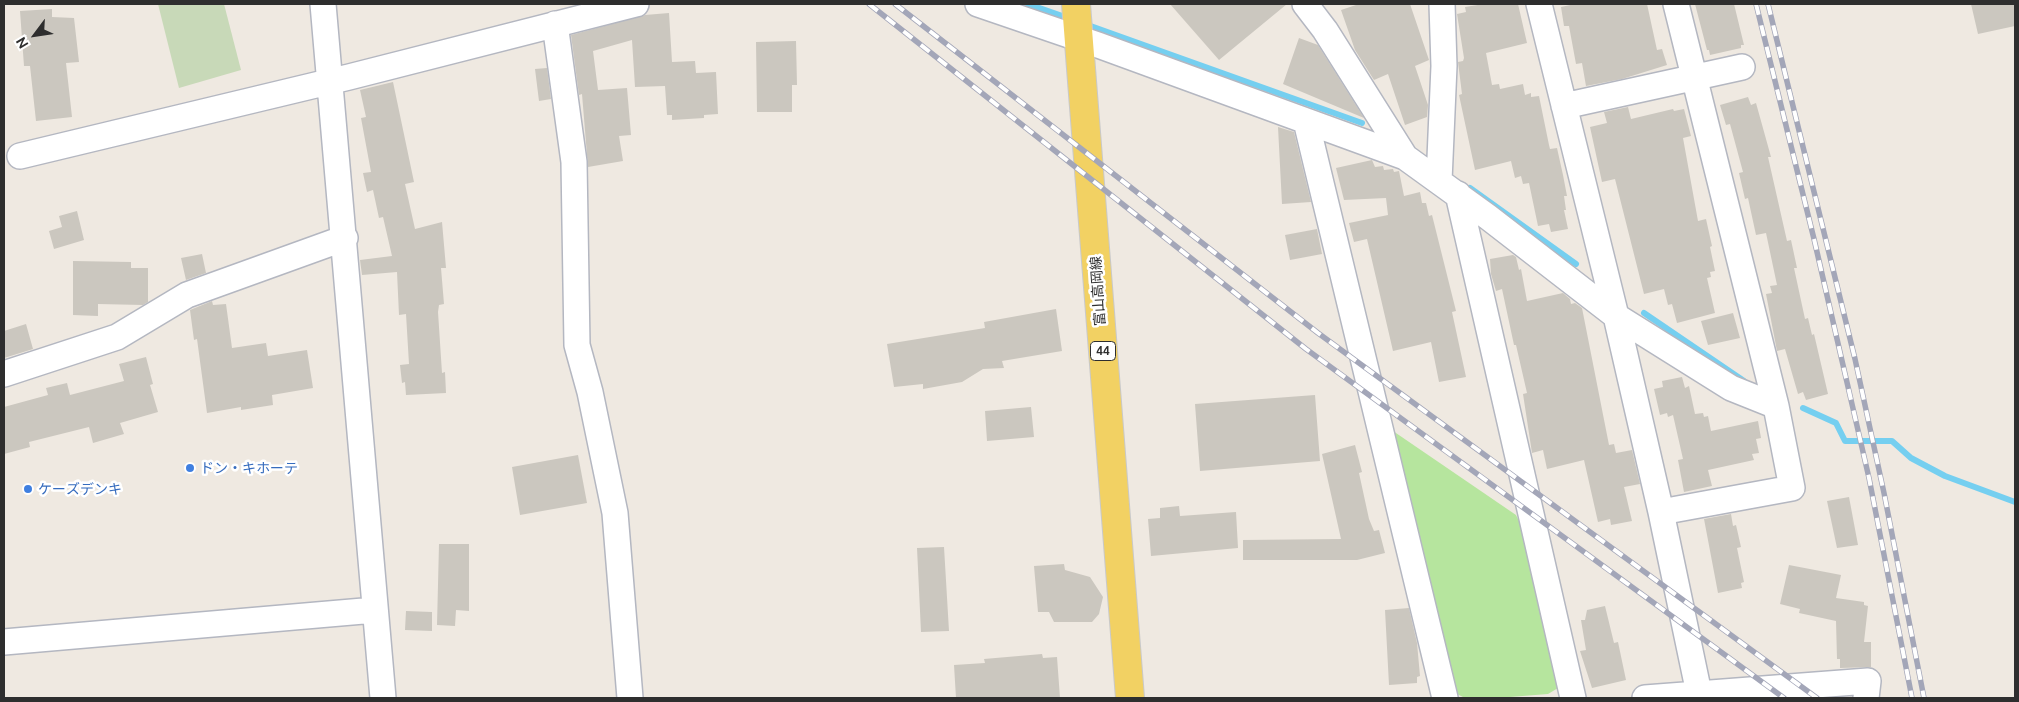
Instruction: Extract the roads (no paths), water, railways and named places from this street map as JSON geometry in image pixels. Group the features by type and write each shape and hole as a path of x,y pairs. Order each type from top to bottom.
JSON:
{"main road":[{"name":"富山高岡線","path":"1076,4 1130,698"}],"street":[{"path":"323,4 345,238 383,698"},
{"path":"20,156 636,4"},
{"path":"978,4 1079,38 1405,157 1616,316 1731,388 1776,406"},
{"path":"1305,4 1325,30 1405,157"},
{"path":"1442,4 1448,188 1573,698"},
{"path":"1539,4 1616,316 1661,512 1700,697"},
{"path":"1661,512 1792,488 1776,406 1676,4"},
{"path":"555,24 574,162 576,345 590,392 615,513 630,698"},
{"path":"1564,106 1742,67"},
{"path":"1306,121 1445,698"},
{"path":"4,374 117,337 187,295 345,238"},
{"path":"4,642 375,610"},
{"path":"1645,698 1700,697 1868,681 1866,698"}],"waterway":[{"path":"1028,4 1071,19"},
{"path":"1085,24 1362,123"},
{"path":"1470,188 1576,264"},
{"path":"1644,313 1744,381"},
{"path":"1803,408 1836,423 1845,441 1892,441 1911,458 1945,476 2015,502"}],"railway":[{"path":"869,4 1306,349 1784,698"},
{"path":"895,4 1318,333 1817,698"},
{"path":"1756,4 1814,239 1869,478 1912,698"},
{"path":"1768,4 1855,359 1884,493 1924,698"}],"place":[{"name":"ドン・キホーテ","path":"190,468"},
{"name":"ケーズデンキ","path":"28,489"}]}
